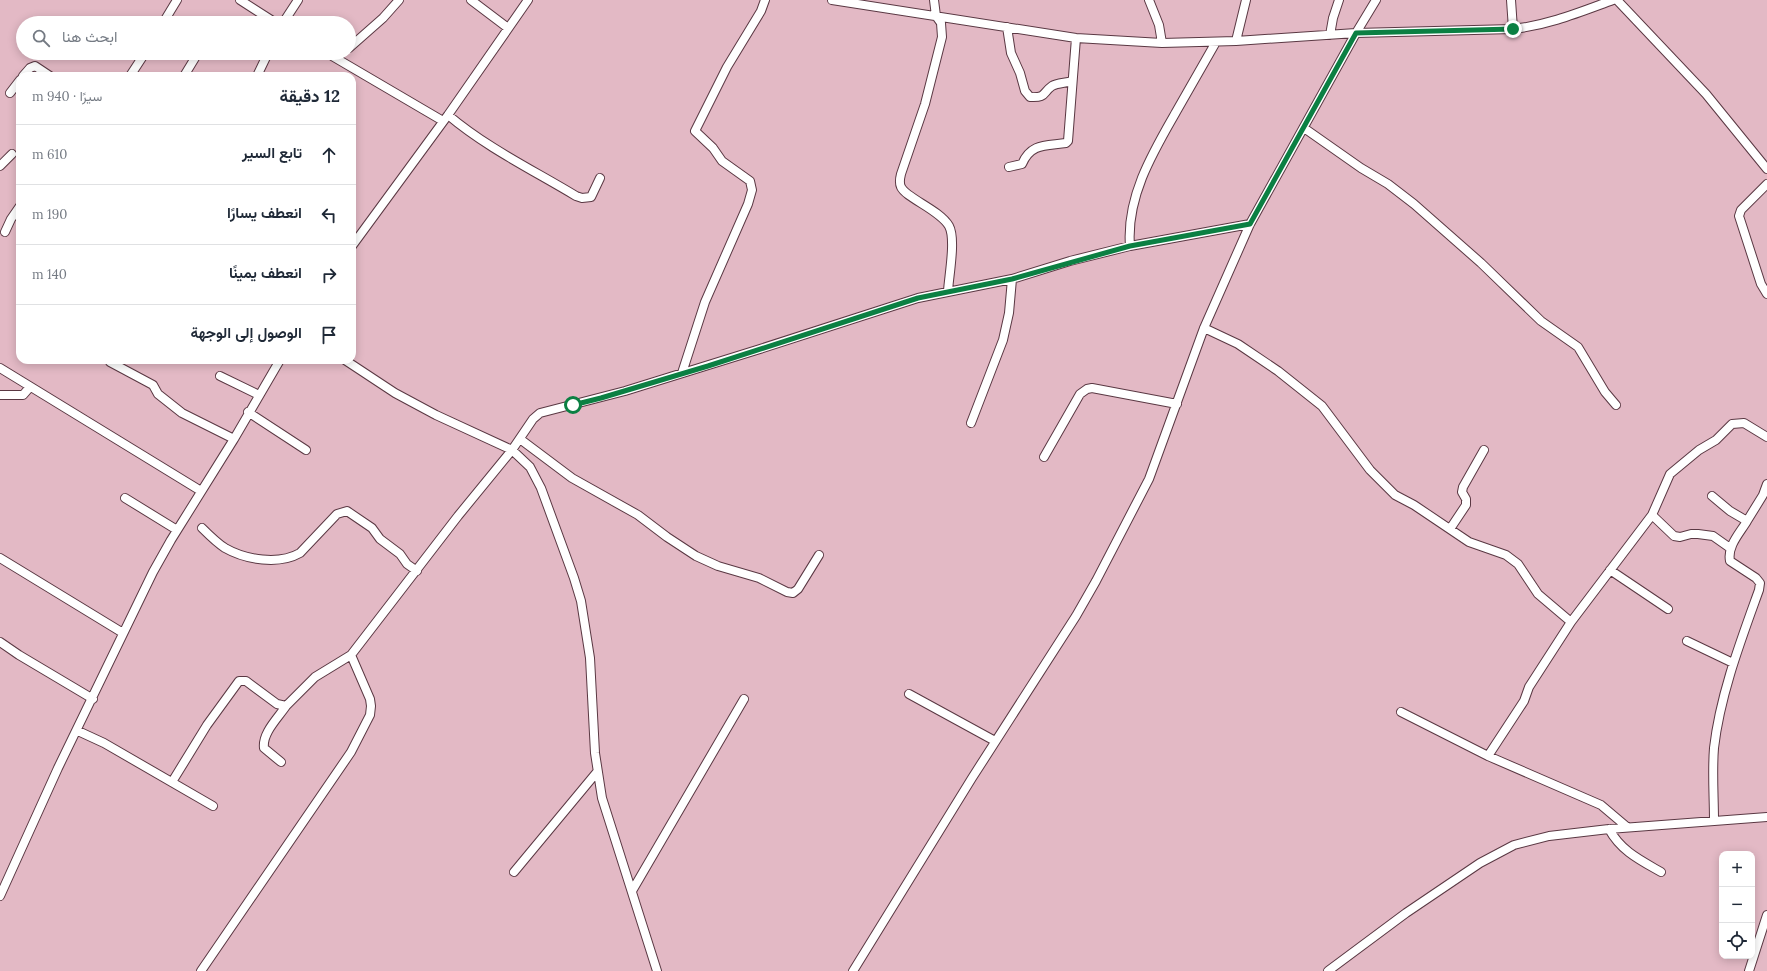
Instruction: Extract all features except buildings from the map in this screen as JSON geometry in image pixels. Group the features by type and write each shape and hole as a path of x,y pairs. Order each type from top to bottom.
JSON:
{"street":[{"path":"167,16 177,0"},
{"path":"240,0 265,16"},
{"path":"288,16 298,0"},
{"path":"356,42 383,18 399,0"},
{"path":"471,0 508,28"},
{"path":"356,240 528,0"},
{"path":"682,373 705,302 748,204 752,190 750,181 722,161 713,148 695,131 727,67 761,11 765,0"},
{"path":"832,0 1076,38 1162,43 1236,41 1356,33 1513,29 1535,27 1564,19 1613,0"},
{"path":"934,0 936,16 941,24 942,37 933,73 901,174 900,184 904,190 930,209 948,225 952,234 952,245 948,291"},
{"path":"1149,0 1160,25 1162,43"},
{"path":"1236,41 1246,0"},
{"path":"1330,35 1333,18 1339,0"},
{"path":"853,971 995,741 1076,616 1096,581 1148,478 1177,404 1204,328 1250,224 1356,33 1376,0"},
{"path":"1511,0 1513,29"},
{"path":"1617,0 1706,94 1767,169"},
{"path":"1007,27 1011,53 1020,73 1025,91 1030,97 1038,98 1045,95 1053,86 1072,82"},
{"path":"1009,167 1022,164 1025,155 1033,148 1066,143 1068,141 1076,38"},
{"path":"1130,246 1129,232 1132,214 1147,164 1216,42"},
{"path":"133,72 140,60"},
{"path":"186,72 194,60"},
{"path":"259,72 265,60"},
{"path":"339,60 445,118 492,148 531,168 576,196 582,198 590,197 600,178"},
{"path":"26,72 30,68 35,66 44,72"},
{"path":"10,93 16,85"},
{"path":"1304,128 1360,168 1388,184 1414,204 1491,272 1540,321 1578,347 1605,392 1616,405"},
{"path":"0,166 12,154"},
{"path":"1767,184 1741,210 1739,216 1761,284 1767,294"},
{"path":"5,232 16,212"},
{"path":"281,762 264,748 264,743 267,734 286,706 315,677 351,655 458,516 512,450 533,419 540,413 601,398 903,302 948,291 1012,279 1130,246 1250,224"},
{"path":"971,423 1007,324 1012,279"},
{"path":"1204,328 1238,344 1278,371 1322,406 1370,470 1395,495 1414,504 1469,542 1506,555 1518,564 1538,594 1571,622"},
{"path":"114,364 153,385 158,394 182,413 234,439"},
{"path":"0,896 58,768 78,730 153,572 278,364"},
{"path":"351,364 395,393 436,415 512,450 530,467 541,488 581,601 590,658 593,733 597,772 606,817 632,891 657,971"},
{"path":"0,368 201,491"},
{"path":"220,376 259,394"},
{"path":"0,395 23,396 30,387"},
{"path":"1044,457 1080,394 1086,389 1092,388 1177,404"},
{"path":"248,412 306,450"},
{"path":"1488,756 1524,701 1529,687 1571,622 1652,515 1670,474 1699,450 1716,440 1732,424 1744,423 1767,437"},
{"path":"520,439 572,478 629,509 686,550 707,562 759,578 790,593 796,592 819,556"},
{"path":"1450,529 1466,504 1466,499 1462,492 1463,487 1484,450"},
{"path":"1714,821 1714,748 1733,663 1759,590 1760,583 1756,578 1730,561 1728,554 1730,548 1763,495 1767,484"},
{"path":"1712,496 1730,512 1747,521"},
{"path":"125,498 177,530"},
{"path":"202,528 225,548 239,554 254,558 285,559 300,553 338,514 346,511 372,528 380,539 400,554 408,564 417,571"},
{"path":"1652,515 1674,536 1680,537 1691,534 1713,536 1730,548"},
{"path":"0,558 123,633"},
{"path":"1610,570 1668,609"},
{"path":"1687,641 1733,663"},
{"path":"0,642 18,655 93,699"},
{"path":"201,971 254,891 329,787 363,730 370,715 370,699 351,655"},
{"path":"172,782 207,725 239,681 246,680 277,704 286,706"},
{"path":"909,694 995,741"},
{"path":"632,891 744,699"},
{"path":"1401,712 1488,756 1601,805 1627,827"},
{"path":"78,730 104,743 214,806"},
{"path":"514,872 597,772"},
{"path":"1328,971 1406,913 1480,863 1500,851 1514,845 1543,838 1627,827 1767,817"},
{"path":"1609,829 1624,849 1635,858 1661,872"},
{"path":"1749,971 1767,915"}],"route":[{"path":"573,405 708,366 918,298 1012,279 1070,261 1130,246 1250,224 1356,33 1513,29"}]}
